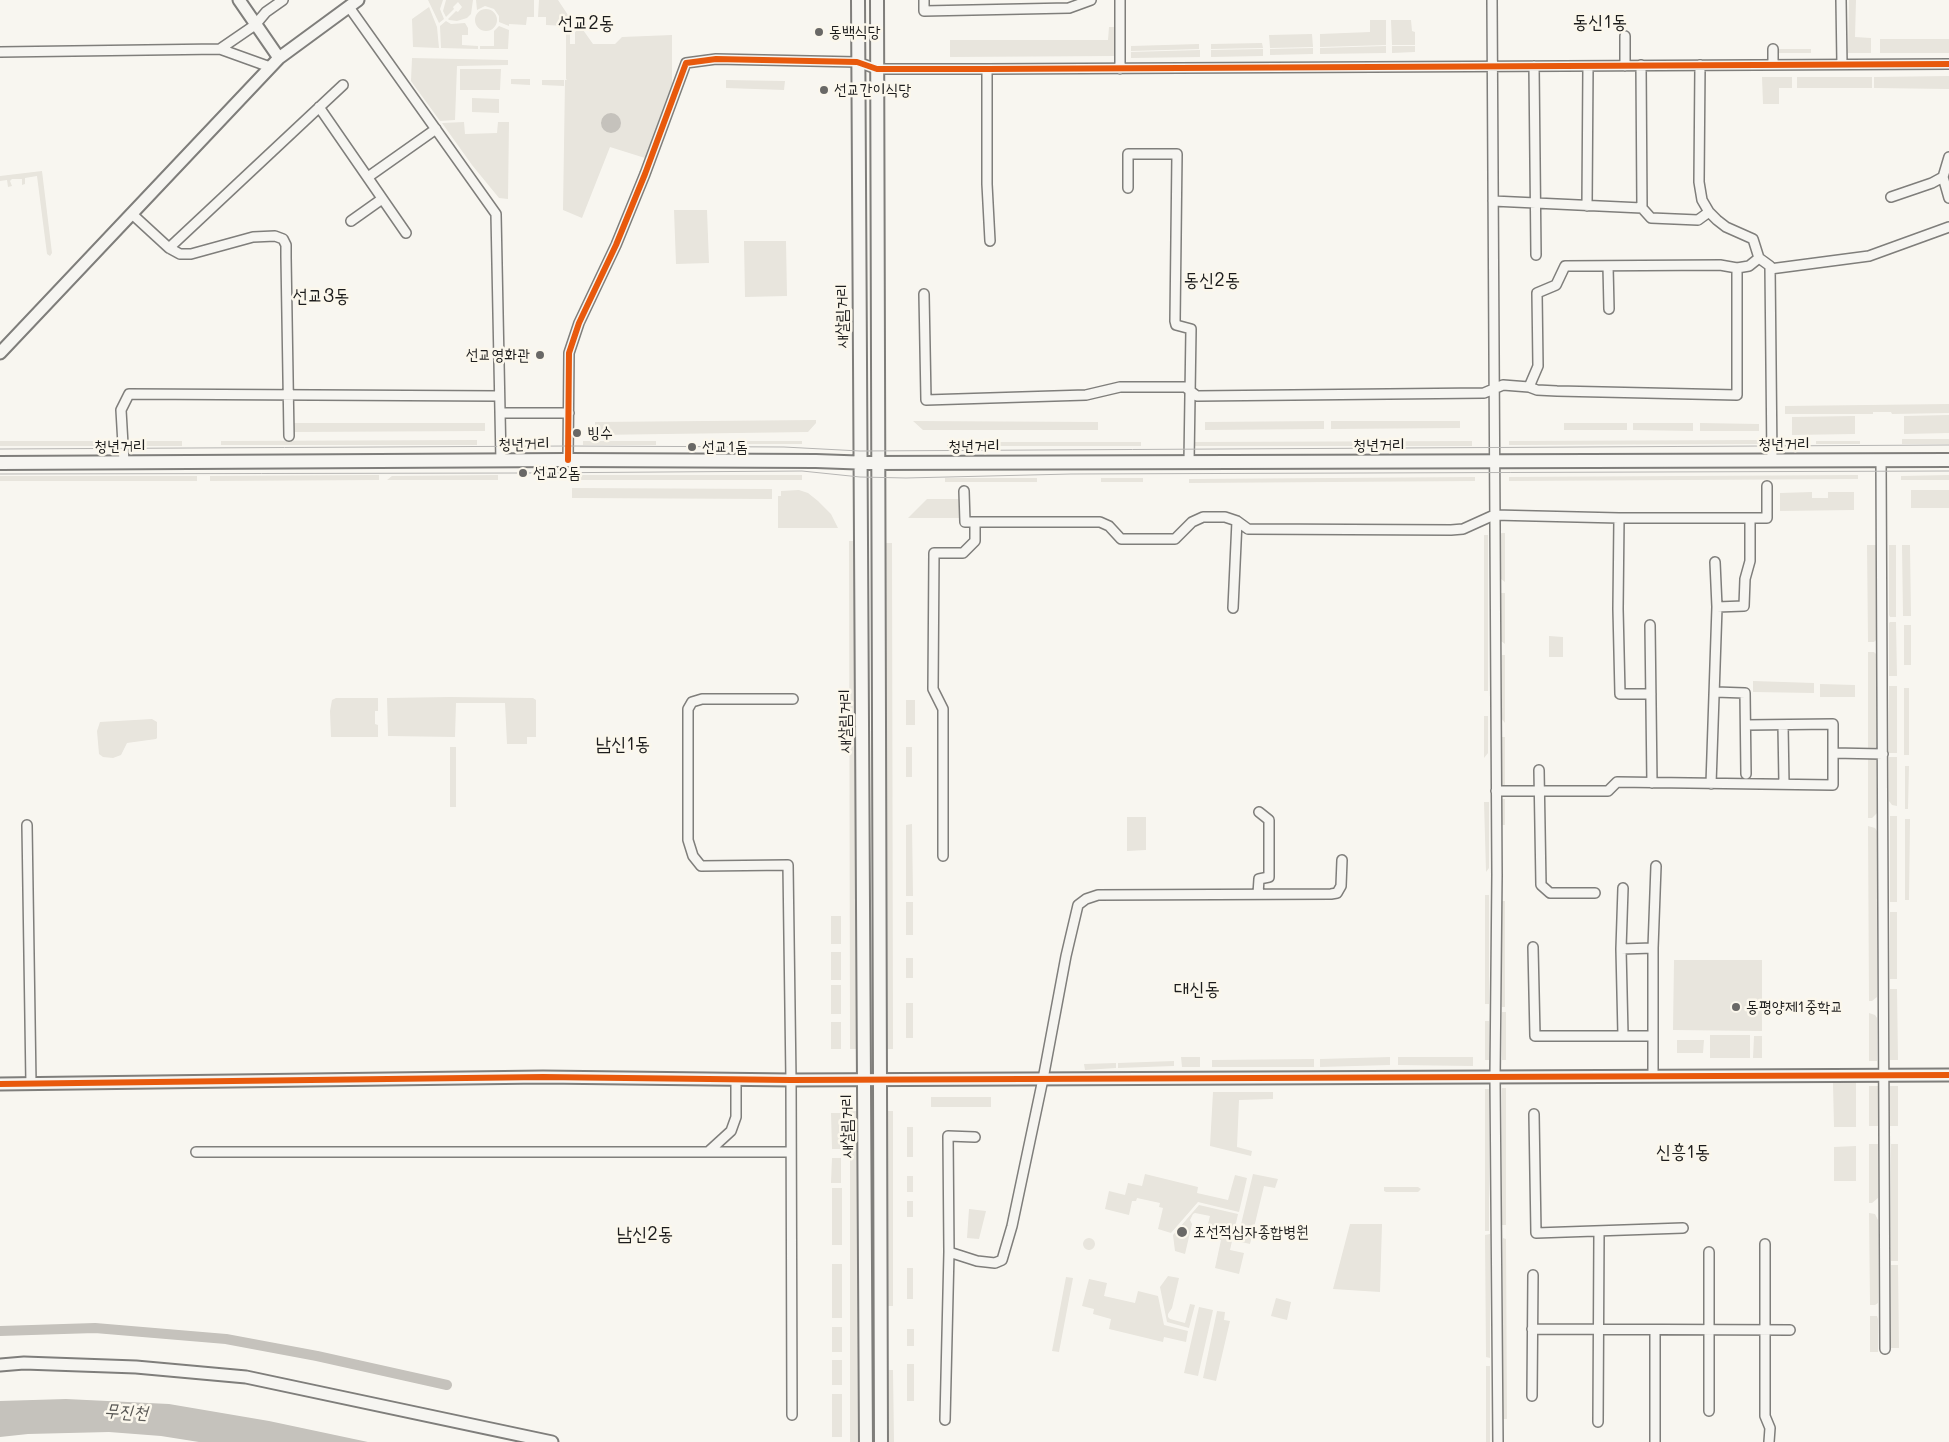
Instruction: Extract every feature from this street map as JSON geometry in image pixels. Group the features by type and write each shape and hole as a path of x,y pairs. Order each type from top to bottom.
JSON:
{"main road":[{"name":"새살림거리","path":"858,0 866,1442"},
{"name":"새살림거리","path":"877,0 881,1442"},
{"name":"청년거리","path":"0,463 568,460 816,460 860,463 1949,460"}],"street":[{"path":"239,0 279,58"},
{"path":"220,49 255,25 266,12 283,0"},
{"path":"924,0 924,11 1069,8 1090,0"},
{"path":"1120,0 1120,69"},
{"path":"1492,0 1498,1442"},
{"path":"1841,0 1842,64"},
{"path":"0,353 279,58 353,3 436,129 496,214 501,461"},
{"path":"1625,66 1626,36"},
{"path":"0,52 220,49 270,67"},
{"path":"1773,49 1773,65"},
{"path":"568,460 569,353 579,323 616,245 645,174 686,62 716,59 857,62 877,69 1949,64"},
{"path":"1641,65 1642,208 1651,218 1698,220 1709,212"},
{"path":"1700,65 1699,182 1702,200 1709,212 1726,227 1753,239 1759,258 1770,266 1772,460"},
{"path":"1534,66 1536,255"},
{"path":"1587,206 1588,66"},
{"path":"987,69 987,184 990,241"},
{"path":"169,248 343,85"},
{"path":"319,107 406,233"},
{"path":"368,177 436,129"},
{"path":"1128,188 1128,154 1178,154 1175,321 1176,325 1191,329 1189,462"},
{"path":"1949,157 1943,177 1949,198"},
{"path":"1891,197 1932,183 1943,177"},
{"path":"351,221 382,199"},
{"path":"1493,201 1642,208"},
{"path":"132,214 169,248 180,254 191,254 253,237 275,236 283,239 286,257 289,436"},
{"path":"1770,269 1869,256 1949,227"},
{"path":"1530,387 1538,366 1537,293 1556,285 1565,266 1720,265 1737,268 1749,266 1759,258"},
{"path":"1608,266 1609,309"},
{"path":"924,294 926,400 1086,396 1120,387 1185,387 1198,396 1484,393 1503,385 1557,391 1737,395 1737,268"},
{"path":"124,462 121,410 129,394 500,396"},
{"path":"500,413 569,413"},
{"path":"1881,460 1885,1349"},
{"path":"964,491 965,522 1100,522 1109,526 1121,538 1175,539 1192,522 1203,517 1225,517 1237,521 1248,529 1463,530 1494,515 1619,518 1767,518 1767,486"},
{"path":"1619,518 1620,694 1651,694"},
{"path":"1717,607 1744,606 1745,579 1750,561 1750,518"},
{"path":"1233,608 1237,521"},
{"path":"943,856 943,709 933,689 934,553 963,553 975,542 975,522"},
{"path":"1711,784 1717,607 1715,562"},
{"path":"1650,625 1652,783"},
{"path":"1715,692 1745,692 1746,774"},
{"path":"792,1415 788,864 701,866 693,856 688,840 688,710 692,702 702,699 793,699"},
{"path":"1496,791 1608,792 1618,782 1833,785 1833,724 1746,725"},
{"path":"1783,725 1784,784"},
{"path":"1833,753 1883,754"},
{"path":"1539,770 1541,885 1550,893 1595,893"},
{"path":"1258,894 1259,879 1269,876 1269,820 1259,812"},
{"path":"27,825 31,1084"},
{"path":"949,1252 977,1261 995,1263 1002,1260 1012,1226 1078,905 1086,899 1098,895 1331,894 1338,892 1341,886 1342,860"},
{"path":"1653,1076 1653,948 1656,866"},
{"path":"1622,1035 1621,949 1623,888"},
{"path":"1533,947 1535,1036 1652,1036"},
{"path":"1621,949 1653,948"},
{"path":"0,1084 543,1077 736,1080 1187,1080 1949,1075"},
{"path":"708,1152 731,1131 736,1117 736,1080"},
{"path":"1534,1114 1536,1233 1683,1228"},
{"path":"945,1420 949,1252 948,1136 975,1136"},
{"path":"196,1152 791,1152"},
{"path":"1598,1422 1600,1331 1599,1232"},
{"path":"1765,1244 1765,1416 1770,1428 1769,1442"},
{"path":"1709,1252 1709,1411"},
{"path":"1532,1275 1532,1396"},
{"path":"1532,1329 1600,1331 1790,1330"},
{"path":"1655,1442 1656,1331"},
{"path":"0,1365 24,1363 136,1367 246,1377 552,1442"}],"shaded area":[{"path":"428,0 443,0 440,9 444,19 439,23"},
{"path":"446,0 473,0 471,14 467,18 457,21 449,20 462,7 458,2 446,17 443,11"},
{"path":"476,0 534,0 534,17 527,17 526,25 509,24 509,26 499,22 499,16 494,9 485,6 477,10"},
{"path":"539,0 558,0 570,18 570,44 575,44 575,32 581,27 593,44 615,44 622,37 672,35 672,84 645,158 610,147 582,218 563,210 565,80 567,80 566,26 546,25 546,17 538,17"},
{"path":"1849,0 1856,0 1855,37 1871,38 1871,53 1848,53"},
{"path":"429,7 437,27 439,48 413,47 412,19"},
{"path":"486,9 496,16 497,20 490,30 486,31 476,24 475,20 482,10"},
{"path":"1370,20 1386,20 1386,45 1320,47 1320,34 1370,32"},
{"path":"1391,20 1411,20 1412,31 1415,32 1415,45 1392,45"},
{"path":"446,21 451,24 465,23 468,28 468,35 462,35 462,45 478,46 478,49 441,48 440,26"},
{"path":"499,26 509,30 508,49 480,49 480,46 494,46 494,31"},
{"path":"1109,27 1115,27 1115,56 950,57 950,40 1108,40"},
{"path":"1312,34 1313,47 1270,48 1269,35"},
{"path":"1880,39 1949,39 1949,53 1880,53"},
{"path":"1262,43 1263,48 1211,49 1211,44"},
{"path":"1199,44 1199,49 1131,51 1131,46"},
{"path":"1386,46 1386,53 1320,54 1320,48"},
{"path":"1392,46 1415,46 1415,52 1392,53"},
{"path":"1313,48 1313,54 1270,55 1270,49"},
{"path":"1263,49 1263,56 1211,57 1211,50"},
{"path":"1779,49 1811,49 1811,53 1779,53"},
{"path":"1200,50 1200,57 1131,58 1131,52"},
{"path":"412,58 508,60 508,65 457,66 455,120 440,121 411,81"},
{"path":"460,69 501,69 500,90 460,90"},
{"path":"1949,76 1949,89 1874,88 1874,77"},
{"path":"1762,77 1792,77 1792,88 1779,88 1779,104 1763,104"},
{"path":"1797,77 1872,77 1872,88 1797,88"},
{"path":"511,79 530,79 530,85 511,84"},
{"path":"542,80 564,80 564,86 542,85"},
{"path":"726,80 785,81 784,90 726,88"},
{"path":"472,98 499,99 499,113 472,112"},
{"path":"464,122 465,134 497,133 498,122 509,122 508,199 499,198 472,165 442,123"},
{"path":"42,171 52,253 50,256 47,254 37,176 25,178 25,184 22,185 22,179 12,179 10,181 12,186 8,187 7,180 0,181 0,176"},
{"path":"674,210 707,210 709,263 676,264"},
{"path":"744,241 786,241 787,296 745,297"},
{"path":"1949,404 1949,413 1785,414 1785,406"},
{"path":"1949,415 1949,433 1904,434 1904,416"},
{"path":"1855,416 1855,434 1792,435 1792,417"},
{"path":"816,420 816,423 808,432 595,435 595,422"},
{"path":"913,421 1098,422 1098,430 923,430"},
{"path":"1324,421 1324,429 1205,430 1205,422"},
{"path":"1331,421 1460,421 1460,428 1331,429"},
{"path":"294,423 485,423 485,431 294,432"},
{"path":"1564,423 1627,423 1627,430 1564,430"},
{"path":"1633,423 1693,423 1693,431 1633,430"},
{"path":"1700,423 1759,424 1759,431 1700,431"},
{"path":"1902,439 1949,439 1949,444 1902,444"},
{"path":"477,440 477,445 221,445 221,441"},
{"path":"1763,440 1763,444 1509,445 1509,441"},
{"path":"0,441 116,441 113,446 0,446"},
{"path":"131,441 182,441 182,446 131,446"},
{"path":"583,441 656,441 656,445 583,445"},
{"path":"732,441 802,441 802,444 732,444"},
{"path":"1472,441 1472,446 1191,446 1191,442"},
{"path":"1816,441 1860,441 1860,444 1816,444"},
{"path":"947,442 1141,442 1141,446 947,446"},
{"path":"379,475 379,480 210,481 210,476"},
{"path":"498,475 498,480 387,480 392,476"},
{"path":"581,475 802,475 802,480 581,480"},
{"path":"1858,475 1858,479 1509,481 1509,477"},
{"path":"1949,475 1949,480 1901,480 1901,476"},
{"path":"0,476 197,476 197,481 0,481"},
{"path":"1475,477 1475,481 1189,483 1189,479"},
{"path":"945,478 1037,478 1037,482 945,482"},
{"path":"1101,478 1143,478 1143,482 1101,482"},
{"path":"572,488 772,489 772,499 572,498"},
{"path":"799,490 808,493 818,501 831,514 838,528 778,528 778,496 781,496 781,491"},
{"path":"1911,490 1949,490 1949,508 1911,508"},
{"path":"1812,492 1812,498 1828,498 1828,492 1854,492 1854,510 1780,511 1780,493"},
{"path":"927,499 960,499 960,518 908,518"},
{"path":"1501,533 1505,533 1505,582 1501,579"},
{"path":"1484,535 1488,535 1488,691 1484,691"},
{"path":"849,541 856,541 857,1049 850,1049"},
{"path":"886,543 892,543 893,1049 887,1049"},
{"path":"1867,545 1876,545 1876,640 1874,642 1868,642"},
{"path":"1889,545 1896,545 1896,617 1890,617 1889,615"},
{"path":"1902,545 1910,545 1911,616 1903,616"},
{"path":"1501,593 1505,593 1505,644 1501,641"},
{"path":"1890,622 1896,622 1897,676 1889,676"},
{"path":"1904,625 1911,625 1911,665 1904,665"},
{"path":"1549,636 1563,637 1563,657 1549,657"},
{"path":"1868,652 1876,654 1877,749 1868,749"},
{"path":"1502,655 1505,655 1505,723 1501,718"},
{"path":"1753,681 1814,683 1814,693 1753,692"},
{"path":"1820,684 1855,685 1855,697 1820,697"},
{"path":"1889,686 1897,686 1897,753 1889,753"},
{"path":"1904,688 1909,688 1909,755 1904,755"},
{"path":"336,698 378,698 375,724 378,725 378,737 331,737 330,711 332,700"},
{"path":"387,698 533,698 536,700 536,737 527,737 527,744 507,744 505,703 456,703 455,737 388,736"},
{"path":"906,700 915,700 915,725 906,725"},
{"path":"1484,716 1488,716 1488,753 1484,758"},
{"path":"152,719 157,722 156,739 127,743 121,755 113,758 103,757 99,754 97,731 100,722"},
{"path":"1501,737 1505,737 1505,787 1501,787"},
{"path":"450,747 456,747 456,807 450,807"},
{"path":"906,747 912,747 912,777 906,777"},
{"path":"1868,757 1876,757 1877,813 1872,818 1868,818"},
{"path":"1889,757 1897,757 1897,806 1892,805 1889,801"},
{"path":"1905,766 1909,766 1908,809 1905,809"},
{"path":"1501,799 1505,799 1505,825 1502,825"},
{"path":"1484,802 1489,802 1489,868 1486,872"},
{"path":"1890,816 1897,816 1897,902 1890,902"},
{"path":"1127,817 1146,817 1146,850 1127,851"},
{"path":"1905,819 1910,819 1909,900 1905,900"},
{"path":"912,824 913,896 906,896 906,825"},
{"path":"1868,826 1875,828 1877,831 1877,997 1872,1001 1869,1001"},
{"path":"1485,895 1489,895 1489,1004 1485,1004"},
{"path":"1502,901 1505,901 1505,1007 1502,1007"},
{"path":"906,902 913,902 913,935 906,935"},
{"path":"1890,912 1897,912 1897,979 1890,979"},
{"path":"831,916 841,916 841,944 831,944"},
{"path":"831,952 841,952 841,980 831,980"},
{"path":"906,958 913,958 913,978 906,978"},
{"path":"1674,960 1762,960 1762,1031 1673,1030"},
{"path":"831,985 841,985 841,1014 831,1014"},
{"path":"1890,989 1897,989 1898,1060 1890,1060"},
{"path":"906,1003 913,1003 913,1038 906,1038"},
{"path":"1502,1012 1506,1012 1506,1060 1502,1060"},
{"path":"1869,1013 1877,1018 1877,1061 1869,1061"},
{"path":"1485,1021 1489,1021 1489,1060 1485,1060"},
{"path":"831,1022 841,1022 841,1049 831,1049"},
{"path":"1710,1035 1750,1035 1750,1058 1710,1058"},
{"path":"1754,1036 1762,1036 1762,1058 1753,1058"},
{"path":"1677,1040 1704,1040 1703,1053 1677,1053"},
{"path":"1181,1057 1200,1057 1200,1067 1182,1067"},
{"path":"1390,1057 1390,1065 1320,1067 1320,1059"},
{"path":"1398,1057 1473,1057 1473,1066 1398,1065"},
{"path":"1314,1059 1314,1067 1212,1067 1212,1060"},
{"path":"1174,1061 1174,1066 1118,1068 1118,1063"},
{"path":"1116,1063 1116,1068 1085,1070 1084,1064"},
{"path":"1856,1082 1856,1127 1834,1127 1833,1083"},
{"path":"1869,1086 1878,1086 1878,1126 1869,1126"},
{"path":"1890,1086 1898,1086 1898,1126 1890,1126"},
{"path":"1502,1088 1506,1088 1506,1225 1502,1225"},
{"path":"1485,1089 1489,1089 1489,1231 1485,1231"},
{"path":"1213,1092 1273,1092 1273,1099 1239,1100 1237,1147 1252,1151 1251,1156 1210,1146"},
{"path":"931,1097 991,1097 991,1107 931,1107"},
{"path":"850,1111 857,1111 858,1442 850,1442"},
{"path":"888,1111 893,1111 893,1306 888,1306"},
{"path":"831,1113 841,1113 841,1149 832,1149"},
{"path":"907,1127 913,1127 913,1157 907,1157"},
{"path":"1869,1144 1878,1144 1878,1198 1872,1203 1869,1203"},
{"path":"1891,1144 1898,1144 1898,1261 1891,1261"},
{"path":"1856,1146 1856,1181 1834,1181 1834,1147"},
{"path":"832,1158 841,1158 841,1183 831,1183"},
{"path":"1145,1174 1198,1187 1197,1193 1228,1200 1235,1175 1247,1178 1239,1212 1198,1202 1171,1233 1158,1229 1163,1208 1159,1207 1160,1203 1137,1198 1136,1201 1132,1201 1129,1215 1105,1209 1109,1191 1125,1195 1128,1183 1142,1186"},
{"path":"1253,1174 1278,1179 1275,1188 1264,1186 1250,1244 1237,1241"},
{"path":"907,1176 913,1176 913,1192 907,1192"},
{"path":"1384,1187 1418,1187 1421,1189 1418,1192 1386,1192"},
{"path":"832,1188 842,1188 842,1245 832,1245"},
{"path":"907,1201 913,1201 913,1217 907,1217"},
{"path":"1199,1205 1238,1214 1230,1250 1244,1253 1239,1274 1215,1268 1221,1240 1205,1236 1210,1216 1193,1214 1190,1220 1192,1224 1185,1254 1175,1251 1173,1235"},
{"path":"969,1209 986,1211 979,1239 967,1238"},
{"path":"1869,1213 1875,1214 1878,1220 1878,1303 1875,1305 1870,1305"},
{"path":"1350,1224 1382,1224 1380,1292 1333,1289"},
{"path":"1490,1234 1490,1358 1486,1357 1485,1235"},
{"path":"1091,1238 1094,1239 1094,1249 1087,1250 1084,1249 1083,1242 1084,1239"},
{"path":"1503,1238 1506,1239 1507,1419 1503,1419"},
{"path":"832,1264 842,1264 842,1318 832,1318"},
{"path":"1891,1265 1898,1265 1899,1348 1891,1348"},
{"path":"907,1268 913,1268 913,1299 907,1299"},
{"path":"1168,1276 1179,1278 1168,1317 1185,1323 1190,1304 1195,1305 1189,1328 1167,1322 1160,1287"},
{"path":"1066,1277 1073,1278 1059,1352 1052,1351"},
{"path":"1089,1279 1107,1283 1104,1296 1135,1303 1138,1291 1158,1296 1164,1325 1188,1331 1186,1342 1164,1337 1163,1342 1109,1329 1111,1319 1093,1314 1094,1309 1082,1306"},
{"path":"1276,1298 1291,1302 1287,1320 1271,1316"},
{"path":"1199,1307 1213,1310 1198,1376 1184,1373"},
{"path":"1217,1311 1225,1312 1224,1320 1230,1321 1216,1381 1203,1378"},
{"path":"1870,1316 1877,1316 1878,1319 1878,1352 1870,1352"},
{"path":"832,1327 842,1327 842,1352 832,1352"},
{"path":"907,1329 914,1329 914,1346 907,1346"},
{"path":"832,1360 842,1360 842,1385 832,1385"},
{"path":"907,1364 914,1364 914,1401 907,1401"},
{"path":"1486,1366 1490,1366 1490,1442 1486,1442"},
{"path":"888,1370 893,1370 894,1442 888,1442"},
{"path":"832,1394 842,1394 842,1437 832,1437"}],"water":[{"path":"607,113 615,113 621,119 621,127 615,133 607,133 601,127 601,119"},
{"name":"무진천","path":"66,1399 169,1404 269,1421 368,1442 199,1442 161,1436 109,1432 28,1434 0,1437 0,1401"}],"waterway":[{"path":"0,1331 95,1328 226,1339 317,1356 447,1385"}],"tram line":[{"path":"0,449 569,446 784,447 860,451 1949,445"},
{"path":"0,474 802,471 860,477 906,478 1071,474 1949,471"}],"cycle path":[{"path":"568,460 569,353 579,323 616,245 645,174 686,63 716,59 857,62 877,69 1949,64"},
{"path":"0,1084 543,1077 791,1080 1949,1075"}],"place":[{"name":"동백식당","path":"819,32"},
{"name":"선교간이식당","path":"824,90"},
{"name":"선교영화관","path":"540,355"},
{"name":"빙수","path":"577,433"},
{"name":"선교1돔","path":"692,447"},
{"name":"선교2돔","path":"523,473"},
{"name":"동평양제1중학교","path":"1736,1007"},
{"name":"조선적십자종합병원","path":"1182,1232"}],"district":[{"name":"동신1동","path":"1600,22"},
{"name":"선교2동","path":"586,23"},
{"name":"동신2동","path":"1212,280"},
{"name":"선교3동","path":"321,296"},
{"name":"남신1동","path":"623,744"},
{"name":"대신동","path":"1197,989"},
{"name":"신흥1동","path":"1683,1152"},
{"name":"남신2동","path":"645,1234"}]}
